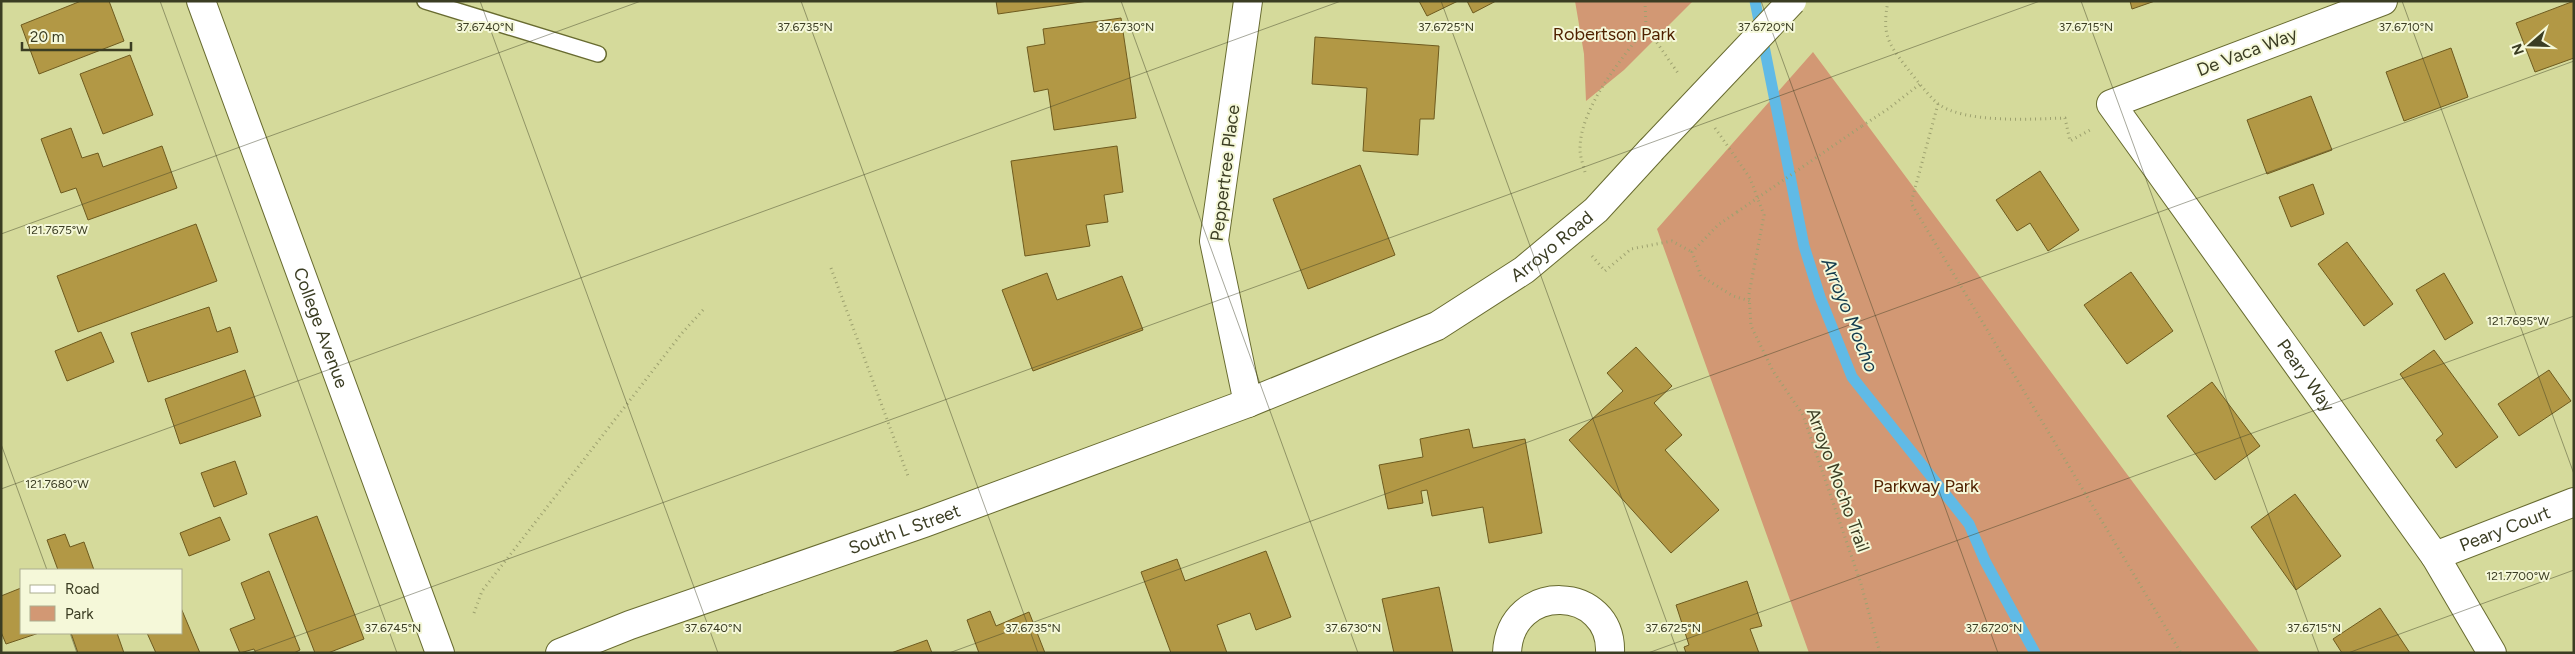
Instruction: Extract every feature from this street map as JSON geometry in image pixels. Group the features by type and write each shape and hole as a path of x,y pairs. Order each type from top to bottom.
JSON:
{"street":[{"name":"College Avenue","path":"201,1 440,653"},
{"name":"Peppertree Place","path":"1248,1 1214,241 1248,403"},
{"name":"Arroyo Road","path":"1248,403 1437,326 1524,270 1596,210 1792,1"},
{"name":"De Vaca Way","path":"2115,109 2383,1"},
{"name":"Peary Way","path":"2115,109 2435,556 2492,653"},
{"name":"South L Street","path":"560,653 630,625 924,523 1248,403"},
{"name":"Peary Court","path":"2435,556 2574,502"},
{"path":"1507,653 1511,630 1524,612 1545,600 1568,599 1590,609 1605,627 1610,653"}],"lane":[{"path":"425,1 598,54"}],"path":[{"path":"1645,1 1646,27 1683,81"},
{"path":"1888,1 1884,24 1891,47 1938,104 1968,116 2006,119 2065,118 2070,141 2115,109"},
{"path":"1596,210 1580,150 1587,114 1617,66 1646,27"},
{"path":"1692,252 1718,225 1888,109 1920,84"},
{"path":"1938,104 1912,203 2181,653"},
{"name":"Arroyo Mocho Trail","path":"1711,122 1750,178 1764,215 1750,301 1751,326 1773,371 1804,415 1860,584 1880,653"},
{"path":"1572,230 1605,271 1631,249 1672,241 1692,252 1701,276 1733,296 1750,301"},
{"path":"831,268 908,476"},
{"path":"474,612 482,591 682,333 704,309"}],"green space":[{"name":"Robertson Park","path":"1575,1 1693,1 1624,70 1586,101 1584,54"},
{"name":"Parkway Park","path":"1813,52 2260,653 1809,653 1657,229"}],"building":[{"path":"81,1 109,1 124,41 39,74 21,25"},
{"path":"996,1 1088,1 998,14"},
{"path":"1419,1 1458,1 1427,16"},
{"path":"1467,1 1496,1 1473,13"},
{"path":"2130,1 2155,1 2132,9"},
{"path":"2574,1 2574,58 2535,72 2516,23"},
{"path":"1121,18 1136,118 1054,130 1048,89 1034,92 1027,47 1045,44 1043,29"},
{"path":"1315,37 1439,46 1434,119 1420,119 1418,155 1363,151 1367,88 1312,84"},
{"path":"2451,48 2468,97 2404,121 2386,72"},
{"path":"130,55 153,115 103,134 80,74"},
{"path":"2311,96 2332,150 2267,174 2247,120"},
{"path":"71,128 82,158 98,153 103,167 162,146 177,188 88,220 76,188 61,193 41,139"},
{"path":"1117,146 1123,192 1104,195 1108,222 1086,225 1090,246 1025,256 1011,161"},
{"path":"1360,165 1395,255 1308,289 1273,199"},
{"path":"2040,171 2079,230 2048,251 2030,223 2017,231 1996,200"},
{"path":"2313,184 2324,214 2291,227 2279,197"},
{"path":"196,224 217,281 78,332 57,276"},
{"path":"2347,242 2393,304 2364,326 2318,264"},
{"path":"2131,272 2173,331 2127,364 2084,305"},
{"path":"1047,273 1057,300 1122,276 1143,330 1033,371 1002,290"},
{"path":"2444,273 2473,323 2445,340 2416,290"},
{"path":"209,307 217,332 230,327 238,352 148,382 131,333"},
{"path":"101,332 114,362 67,381 55,351"},
{"path":"1636,347 1672,386 1654,403 1682,435 1665,450 1719,510 1671,553 1569,440 1623,391 1607,373"},
{"path":"2434,350 2498,437 2456,468 2436,440 2443,434 2400,374"},
{"path":"245,370 261,416 180,444 165,399"},
{"path":"2549,370 2571,401 2519,436 2498,404"},
{"path":"2212,382 2260,446 2215,480 2167,416"},
{"path":"1469,429 1473,448 1525,439 1542,533 1489,543 1483,507 1432,516 1427,490 1421,491 1423,503 1388,509 1379,465 1423,457 1420,439"},
{"path":"235,461 247,494 214,507 201,473"},
{"path":"2295,494 2341,556 2296,590 2251,527"},
{"path":"317,516 364,639 328,653 315,653 269,534"},
{"path":"220,517 230,540 189,556 180,533"},
{"path":"65,534 70,547 84,542 94,569 58,569 47,540"},
{"path":"1266,551 1291,617 1256,630 1250,613 1217,625 1227,653 1171,653 1141,572 1177,559 1185,581"},
{"path":"269,571 300,650 294,653 256,653 254,649 240,653 230,629 255,619 241,583"},
{"path":"1747,581 1762,626 1750,629 1759,653 1686,653 1684,647 1689,645 1676,605"},
{"path":"1439,587 1453,653 1394,653 1382,599"},
{"path":"20,588 20,634 36,634 6,644 1,632 1,596"},
{"path":"2380,608 2410,653 2342,653 2333,639"},
{"path":"182,610 200,653 156,653 147,634 182,634"},
{"path":"990,611 996,626 1029,612 1045,653 979,653 967,620"},
{"path":"71,634 117,634 124,653 78,653"},
{"path":"927,640 932,653 891,653"}],"waterway":[{"name":"Arroyo Mocho","path":"1755,1 1804,246 1820,297 1852,377 1969,524 1985,561 2035,653"}]}
